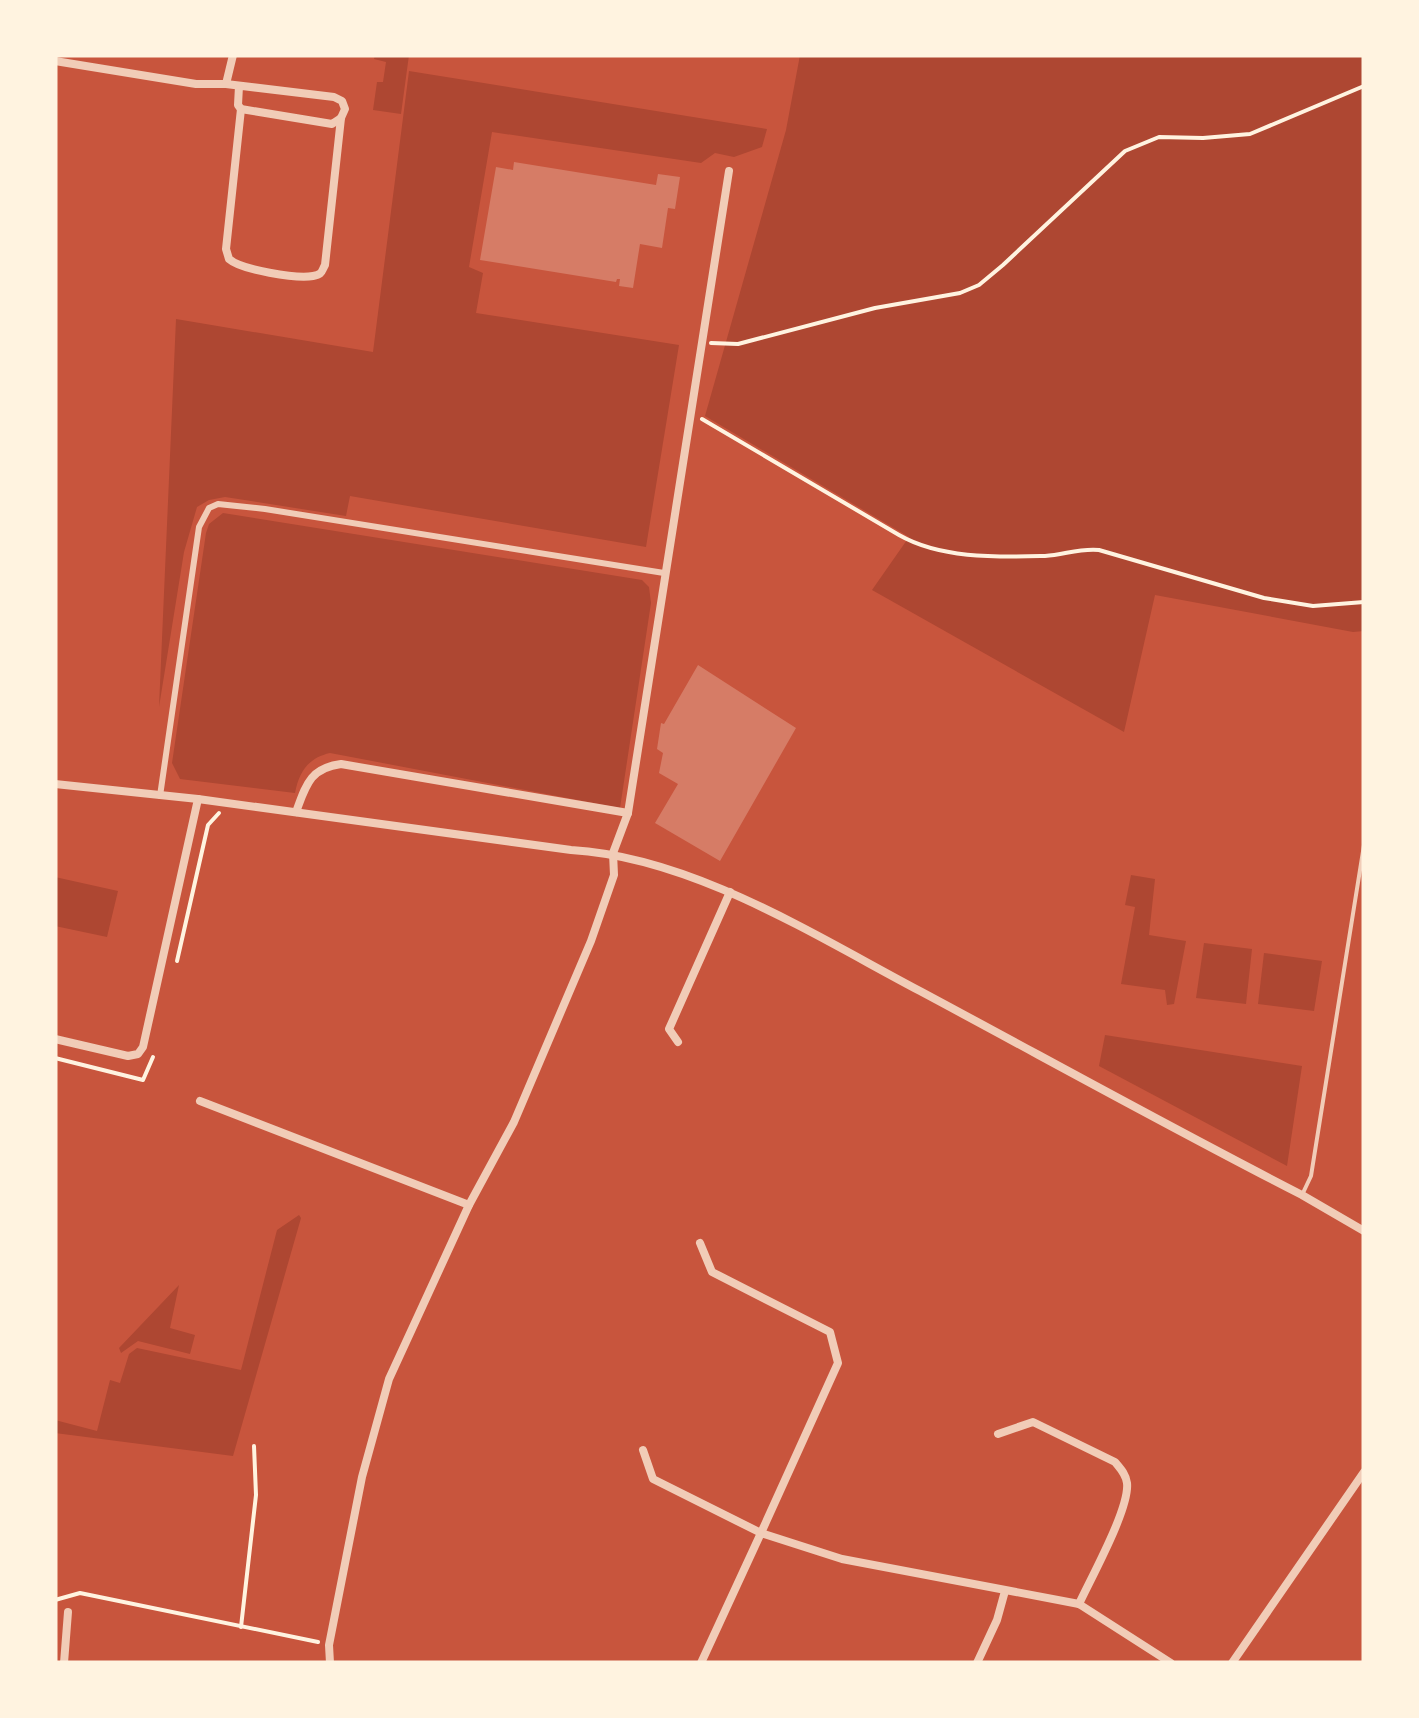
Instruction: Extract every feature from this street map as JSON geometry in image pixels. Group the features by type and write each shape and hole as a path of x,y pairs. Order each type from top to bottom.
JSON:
{"street":[{"path":"226,84 233,55"},
{"path":"55,61 196,84 226,84 342,101 345,109 325,265 315,276 245,267 229,259 226,250 241,110 239,86"},
{"path":"241,110 332,124 341,118"},
{"path":"330,1663 329,1644 362,1477 389,1378 469,1205 514,1122 591,942 614,875 613,852 628,813 729,172"},
{"path":"160,796 199,528 209,508 218,504 664,573"},
{"path":"296,812 314,775 324,766 341,764 628,813"},
{"path":"55,784 198,799 571,850 613,852 730,892 1302,1194 1364,1231"},
{"path":"55,1039 128,1056 138,1054 143,1047 198,799"},
{"path":"678,1042 669,1028 730,892"},
{"path":"200,1101 469,1205"},
{"path":"700,1243 712,1272 815,1321 830,1332 838,1362 702,1663"},
{"path":"998,1434 1033,1422 1115,1462 1124,1473 1128,1484 1124,1504 1079,1604"},
{"path":"644,1450 654,1479 762,1533 842,1559 1079,1604 1171,1663"},
{"path":"1232,1663 1364,1472"},
{"path":"977,1663 997,1620 1005,1591"},
{"path":"64,1663 68,1612"}],"lane":[{"path":"1302,1194 1311,1176 1364,845"}],"path":[{"path":"702,342 738,344 875,308 960,293 980,285 1126,150 1159,137 1250,134 1364,86"},
{"path":"690,412 898,535 930,548 978,555 1050,556 1082,548 1264,598 1313,606 1364,602"},
{"path":"241,1627 256,1495 254,1446"},
{"path":"55,1600 80,1593 329,1644"}],"shaded area":[{"path":"375,55 409,55 401,114 373,110 377,82 383,82 386,62 374,59"},
{"path":"800,55 1364,55 1364,631 1155,595 1124,732 872,590 909,537 705,416 786,130"},
{"path":"409,71 767,129 762,147 734,157 715,153 701,163 492,132 469,267 483,273 476,313 679,345 646,547 350,496 346,516 225,497 209,500 197,507 184,552 159,707 176,319 373,352"},
{"path":"223,513 642,580 649,587 651,603 620,808 330,753 306,767 295,793 180,779 172,763 206,533 209,524"},
{"path":"1131,875 1155,879 1149,935 1186,941 1174,1004 1167,1005 1165,990 1121,984 1135,907 1125,905"},
{"path":"55,877 118,891 107,937 55,926"},
{"path":"1204,943 1252,949 1246,1004 1196,998"},
{"path":"1264,953 1322,961 1314,1011 1258,1004"},
{"path":"1105,1035 1302,1066 1287,1166 1099,1066"},
{"path":"299,1215 233,1456 55,1433 55,1420 97,1431 110,1380 120,1383 129,1354 137,1348 241,1370 277,1230"},
{"path":"179,1285 170,1328 195,1335 190,1354 138,1341 121,1353 119,1348"}],"building":[{"path":"514,162 656,185 658,174 680,177 675,209 668,208 662,248 640,244 633,288 619,286 620,279 616,282 480,260 496,167 513,170"},
{"path":"698,665 796,728 720,861 655,823 678,784 659,773 663,753 657,749 661,723 664,724"}]}
